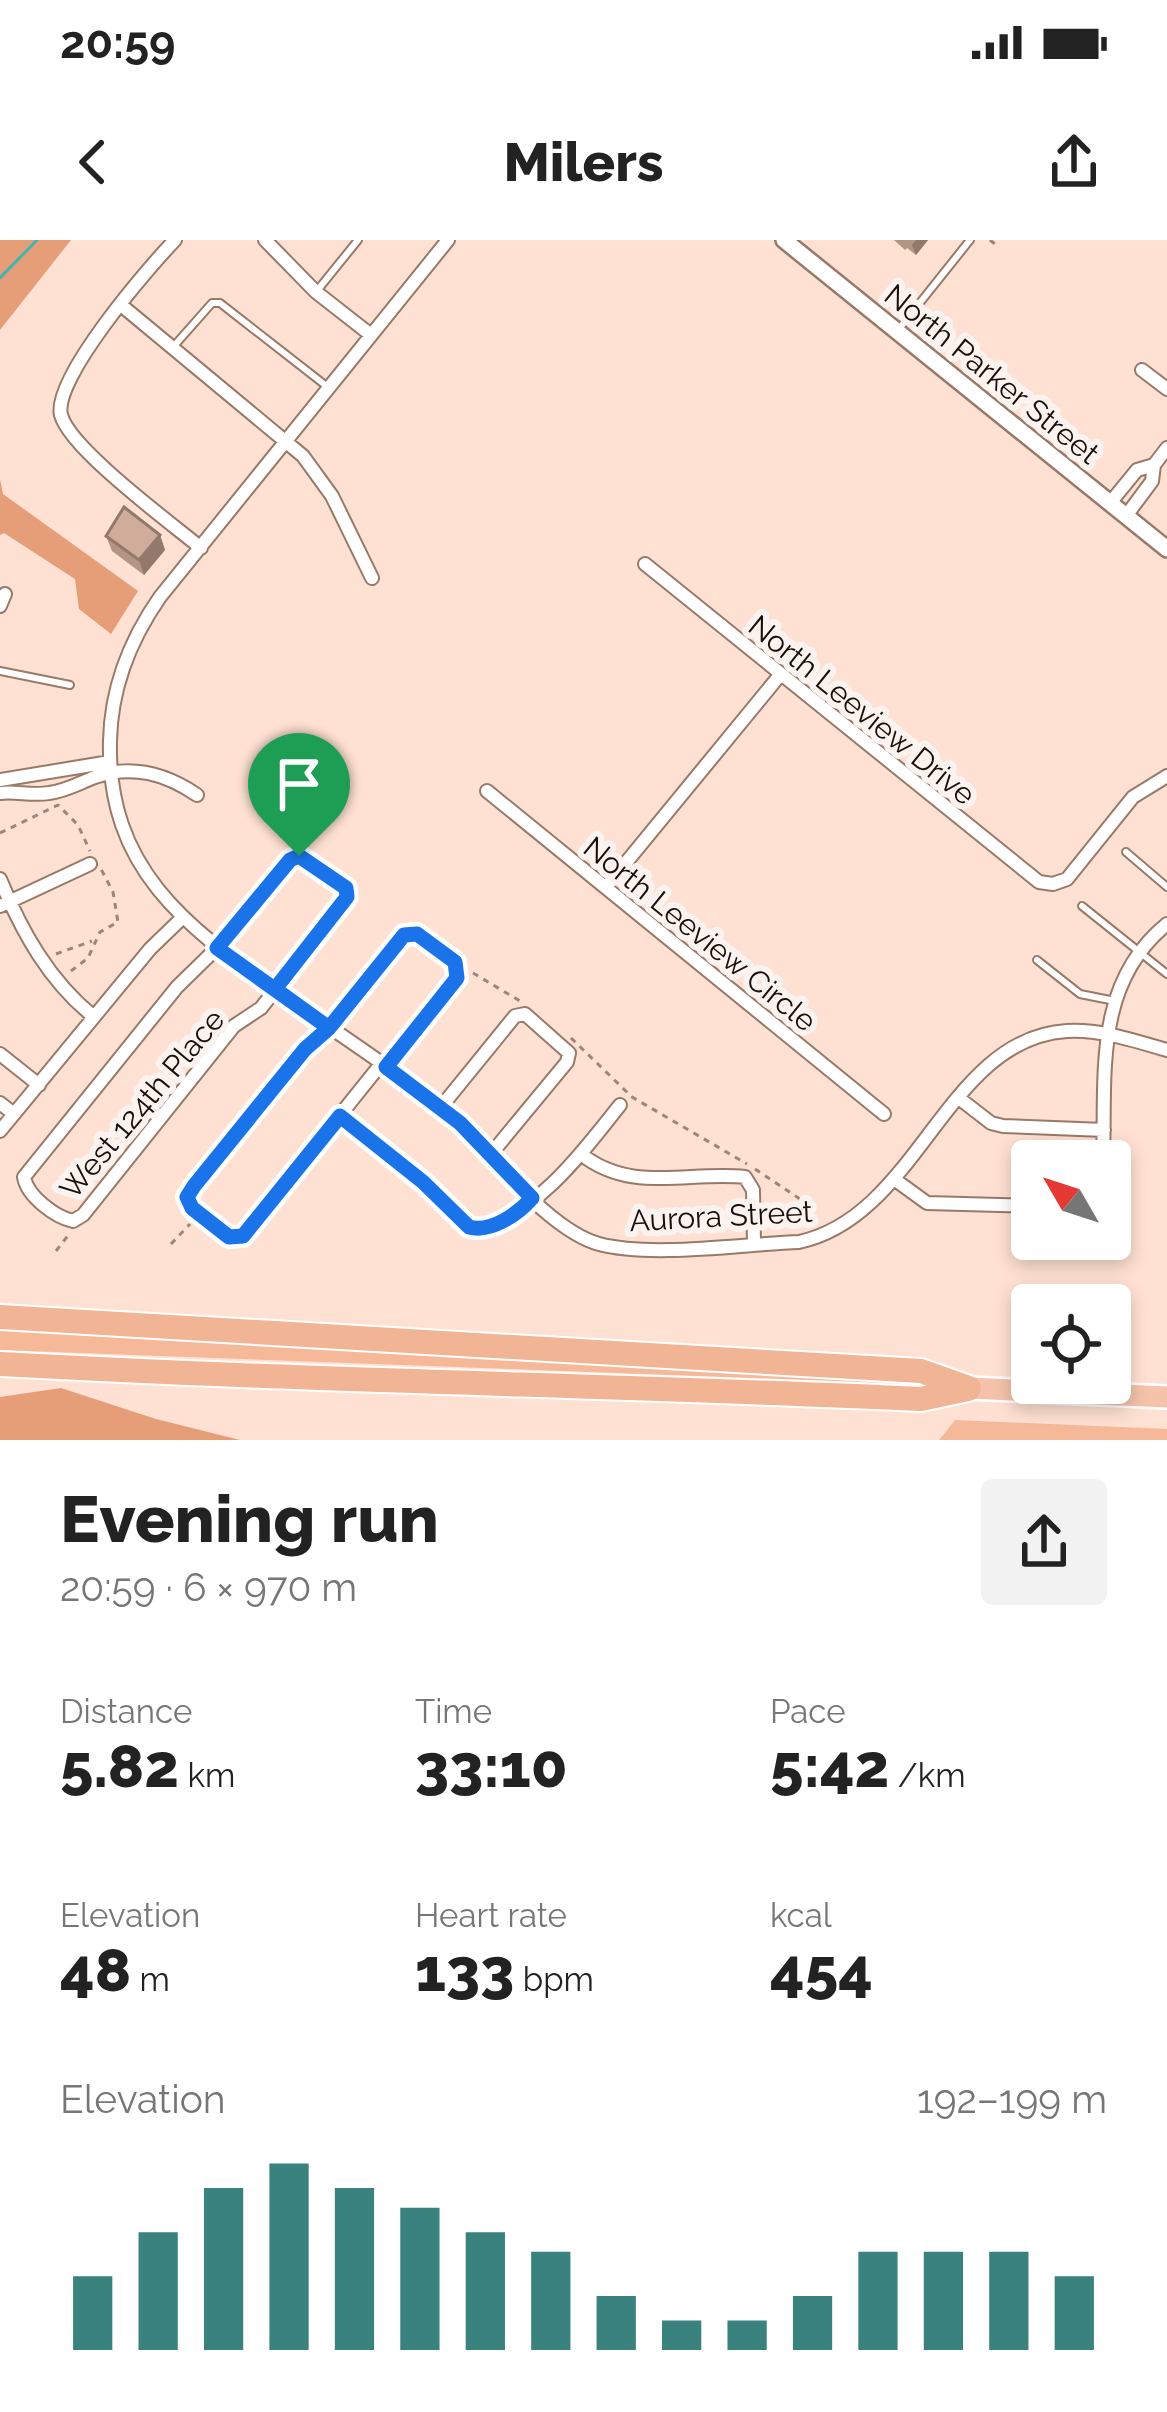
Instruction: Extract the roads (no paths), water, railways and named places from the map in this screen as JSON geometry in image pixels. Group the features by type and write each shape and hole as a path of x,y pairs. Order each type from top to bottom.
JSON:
{"highway":[{"path":"0,1317 921,1371 969,1388"},
{"path":"0,1364 921,1399 969,1388 1167,1397"}],"street":[{"path":"176,240 121,305 65,386 60,409 64,422 88,451 200,548"},
{"path":"265,240 316,292 371,335"},
{"name":"Aurora Street","path":"448,240 149,613 126,658 112,715 110,768 115,796 133,851 181,919 441,1108 532,1198 574,1234 598,1244 648,1248 820,1238 865,1212 985,1069 1012,1048 1065,1031 1108,1035 1167,1050"},
{"name":"North Parker Street","path":"784,240 1167,549"},
{"path":"121,305 316,470 372,578"},
{"path":"1142,370 1167,389"},
{"path":"1126,516 1152,481 1154,465 1167,448"},
{"path":"1110,503 1138,470 1154,465"},
{"name":"North Leeview Drive","path":"645,564 1039,882 1067,879 1133,797 1167,776"},
{"path":"606,886 780,675"},
{"path":"78,786 110,768"},
{"path":"0,780 110,768 138,770 157,774 197,795"},
{"path":"0,793 47,794 98,786 115,796"},
{"name":"North Leeview Circle","path":"487,790 884,1114"},
{"name":"West 124th Place","path":"304,857 346,888 347,897 261,1008 234,1026 71,1225 27,1190 24,1178 177,987 217,948 290,860 304,857"},
{"path":"5,904 90,864"},
{"path":"0,879 5,904 47,968 94,1017"},
{"path":"0,1131 150,949 181,919"},
{"path":"1104,1140 1108,1035 1115,1000 1138,951 1167,924"},
{"path":"417,934 465,972 238,1238 229,1237 192,1208 189,1193 305,1049 329,1028 404,935 417,934"},
{"path":"441,1108 510,1022 525,1014 564,1045 569,1057 491,1154"},
{"path":"0,1054 38,1085"},
{"path":"960,1099 991,1123 1003,1126 1104,1130"},
{"path":"0,1103 14,1114"},
{"path":"340,1116 423,1182 469,1227 479,1230 510,1217 562,1178 620,1105"},
{"path":"580,1154 602,1168 647,1180 745,1177 753,1190 754,1244"},
{"path":"895,1179 927,1203 1011,1206"}],"lane":[{"path":"316,292 358,240"},
{"path":"897,332 970,240"},
{"path":"174,346 205,309 220,303 329,388"},
{"path":"0,671 70,686"},
{"path":"1126,852 1167,887"},
{"path":"1082,906 1167,974"},
{"path":"1037,960 1080,994 1115,1000"}],"waterway":[{"path":"0,278 37,240"}]}
